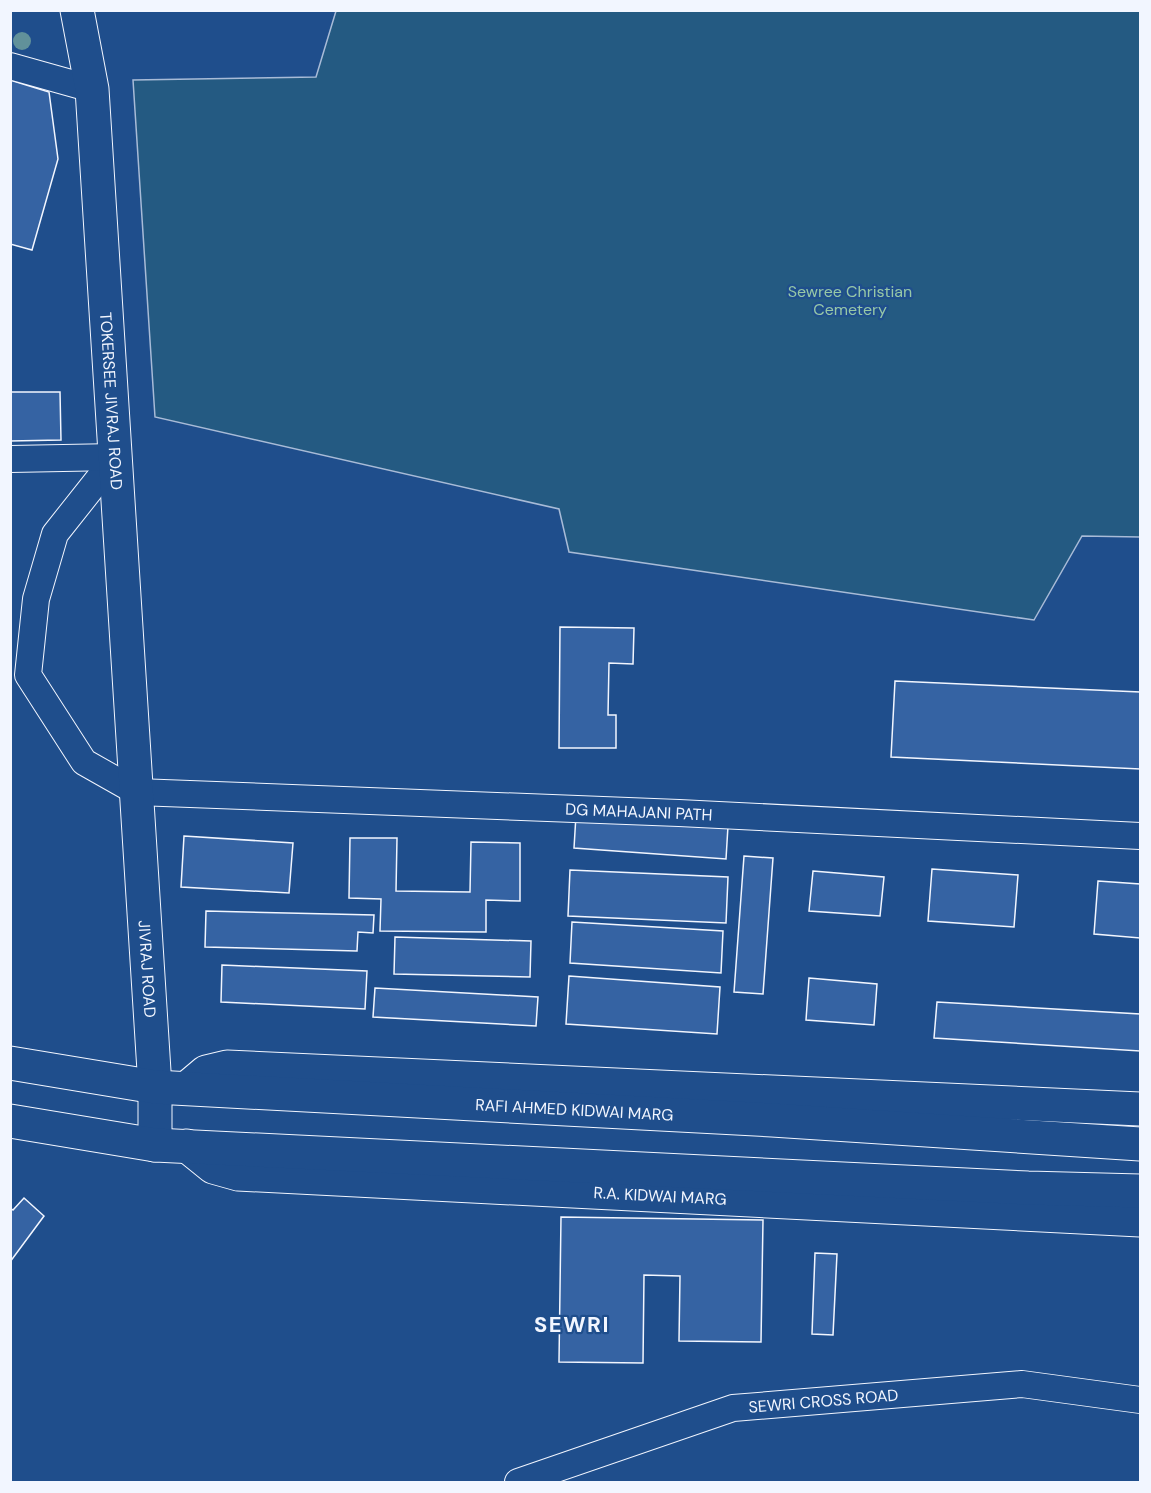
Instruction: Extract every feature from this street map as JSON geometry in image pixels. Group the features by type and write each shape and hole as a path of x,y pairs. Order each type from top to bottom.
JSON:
{"street":[{"name":"TOKERSEE JIVRAJ ROAD","path":"77,10 92,89 137,792"},
{"path":"10,66 92,89"},
{"path":"10,459 116,457"},
{"path":"116,457 55,534 36,598 28,675 84,762 137,792"},
{"name":"DG MAHAJANI PATH","path":"137,792 679,813 1140,836"},
{"name":"JIVRAJ ROAD","path":"137,792 155,1087 171,1145"},
{"name":"RAFI AHMED KIDWAI MARG","path":"10,1063 155,1087 760,1120 1140,1144"},
{"path":"188,1088 206,1072 227,1067 1140,1109"},
{"path":"10,1121 171,1145 1028,1188 1140,1191"},
{"name":"R.A. KIDWAI MARG","path":"171,1145 213,1167 238,1174 1140,1220"},
{"name":"SEWRI CROSS ROAD","path":"518,1482 733,1408 1022,1384 1140,1400"}],"green space":[{"name":"Sewree Christian Cemetery","path":"336,11 1140,11 1140,537 1082,536 1034,620 569,552 559,509 155,417 133,80 316,77"}],"building":[{"path":"10,80 49,92 58,159 32,250 10,244"},
{"path":"10,392 60,392 61,440 10,441"},
{"path":"560,627 634,628 633,664 609,663 608,715 616,715 616,748 559,748"},
{"path":"895,681 1140,692 1140,769 891,757"},
{"path":"576,815 728,826 726,859 574,848"},
{"path":"184,836 293,843 289,893 181,887"},
{"path":"350,838 397,838 396,891 470,892 471,842 520,843 520,901 486,900 486,932 380,931 381,899 349,898"},
{"path":"744,856 773,858 763,994 734,992"},
{"path":"932,869 1018,875 1014,927 928,921"},
{"path":"570,870 728,877 726,923 568,916"},
{"path":"813,871 884,877 880,916 809,911"},
{"path":"1098,881 1140,884 1140,938 1094,934"},
{"path":"206,911 374,915 373,933 358,932 357,951 205,947"},
{"path":"572,922 723,931 721,973 570,963"},
{"path":"395,937 531,941 530,977 394,974"},
{"path":"222,965 367,971 365,1009 221,1002"},
{"path":"569,976 720,987 717,1034 566,1024"},
{"path":"809,978 877,984 874,1025 806,1020"},
{"path":"375,988 538,997 536,1026 373,1017"},
{"path":"937,1002 1140,1014 1140,1051 934,1038"},
{"path":"24,1198 44,1216 10,1262 10,1208 13,1210"},
{"path":"561,1217 763,1220 761,1342 679,1341 680,1276 644,1275 643,1363 559,1362"},
{"path":"815,1253 837,1254 833,1335 812,1334"}],"district":[{"name":"SEWRI","path":"572,1324"}]}
